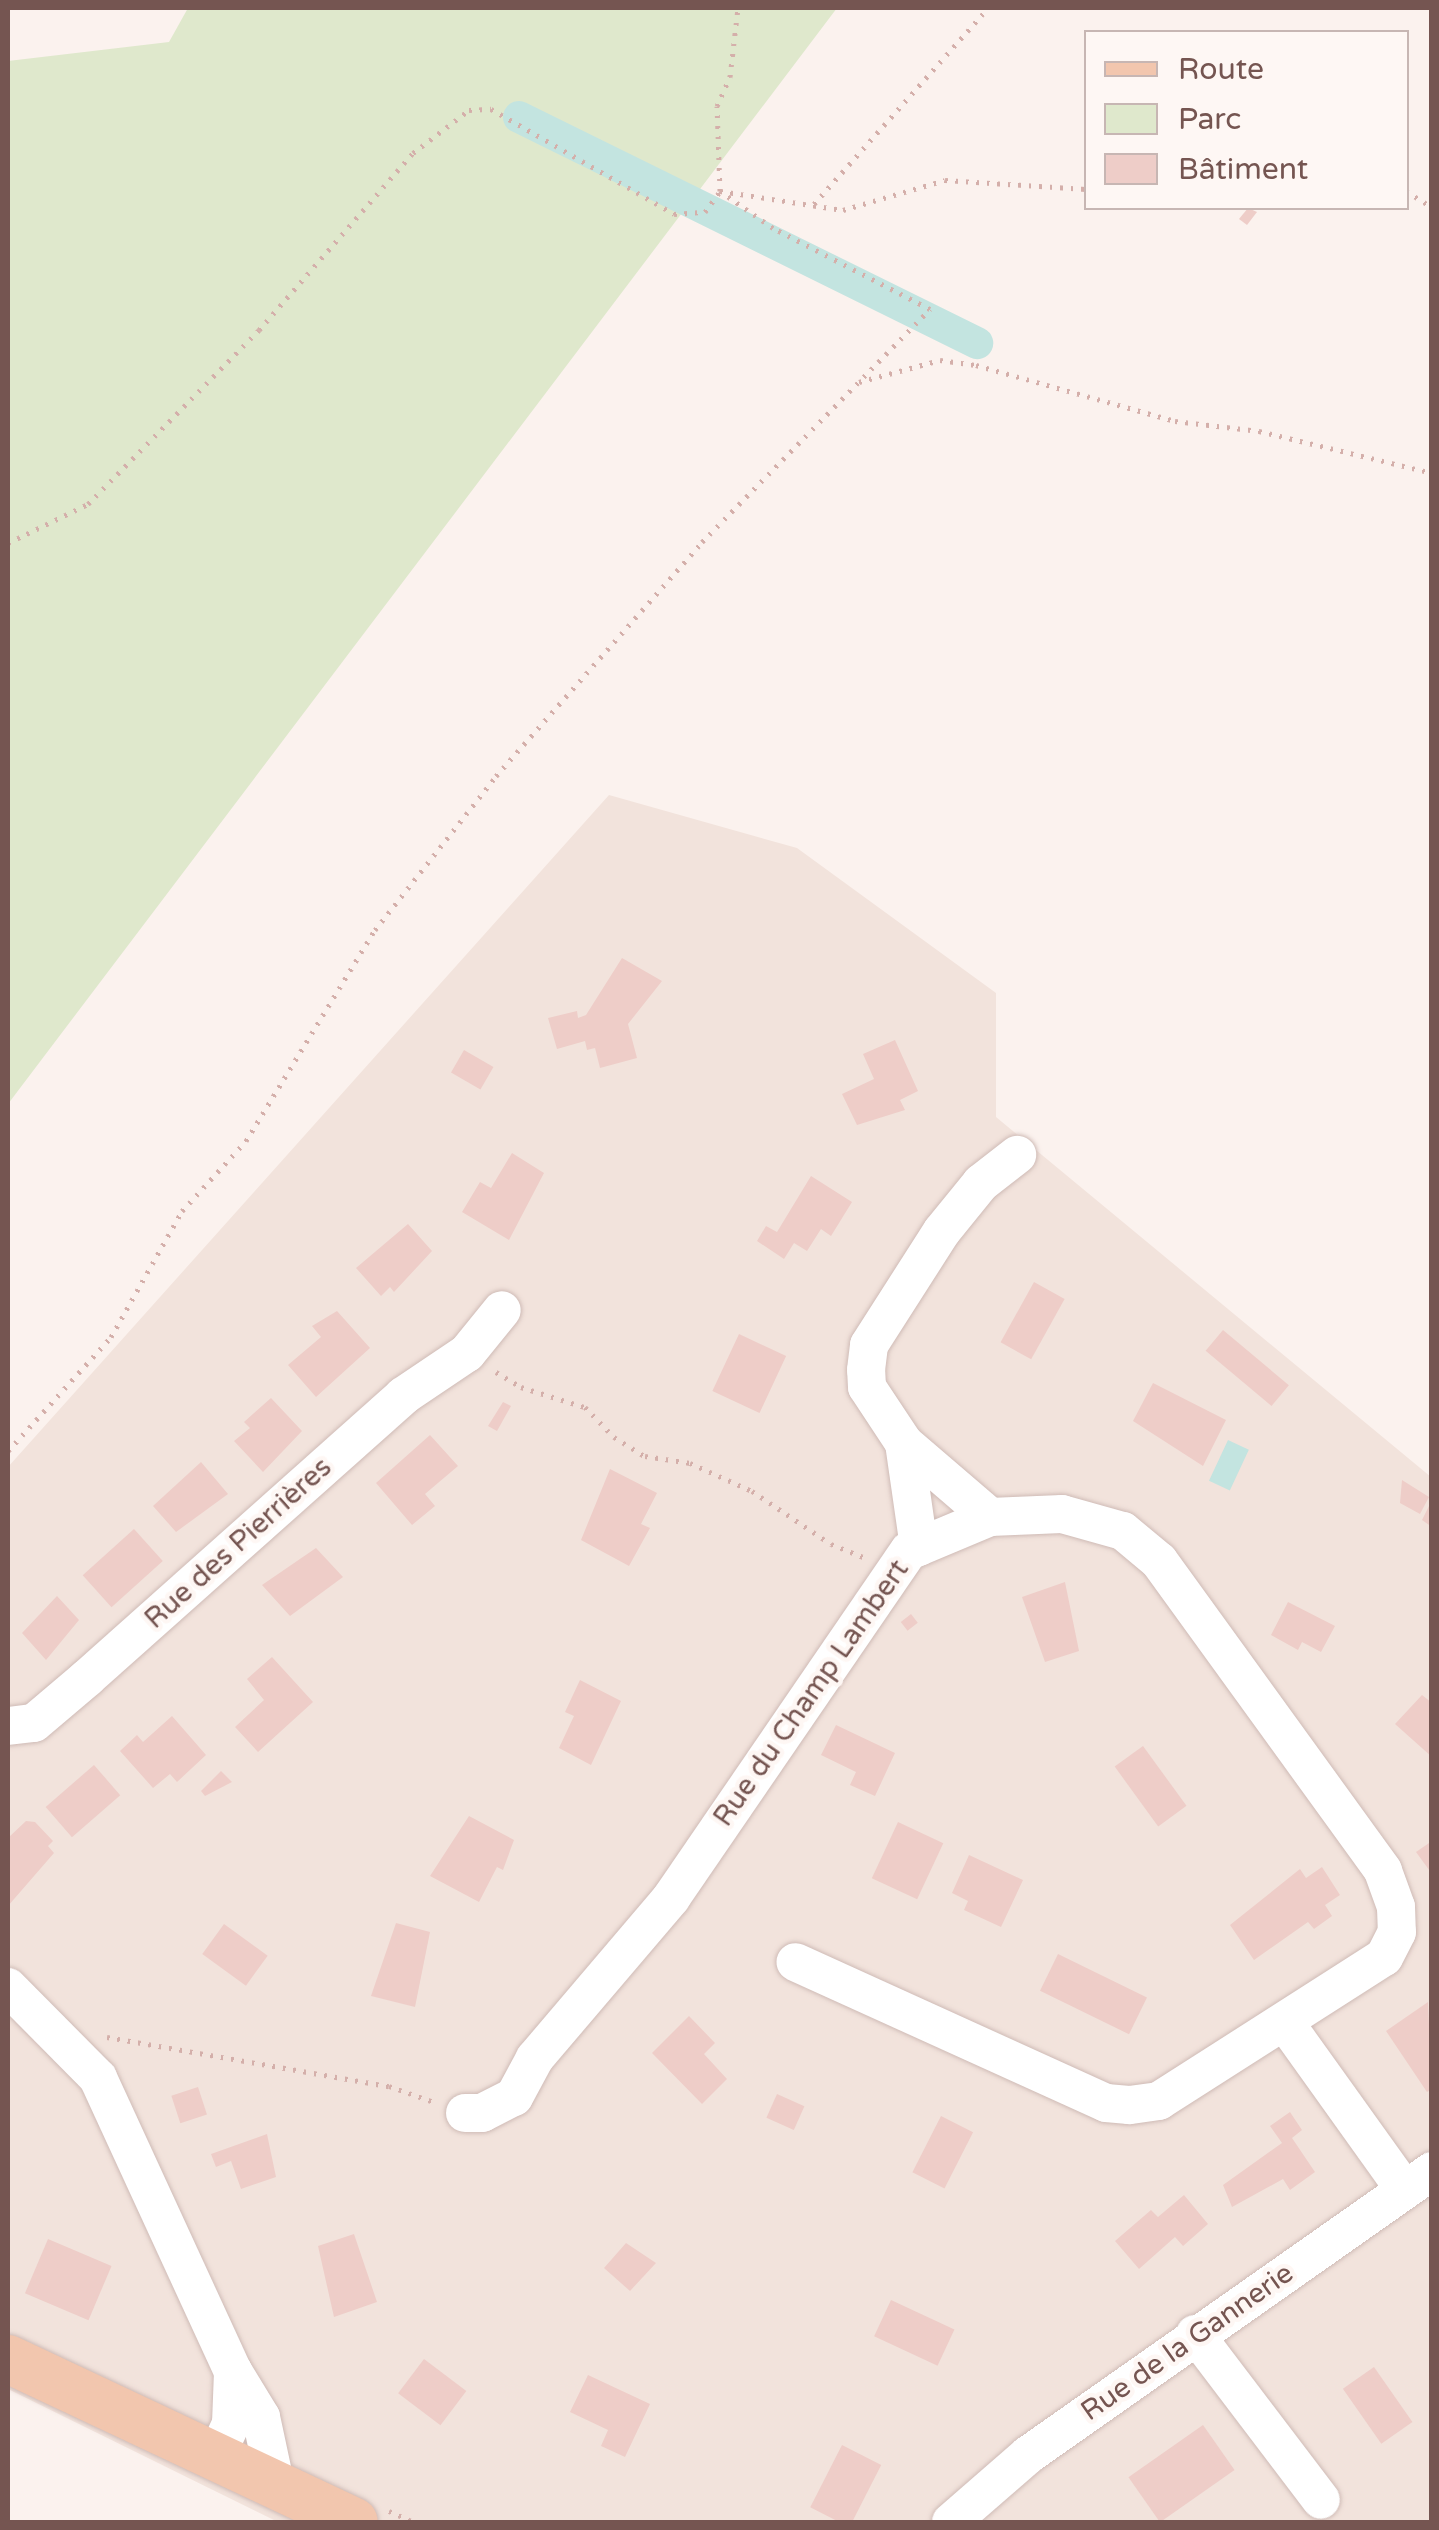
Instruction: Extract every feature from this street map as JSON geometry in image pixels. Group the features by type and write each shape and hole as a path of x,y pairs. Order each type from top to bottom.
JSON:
{"main road":[{"path":"8,2360 354,2522"}],"street":[{"path":"990,1517 904,1443 867,1387 869,1345 942,1231 981,1182 1016,1155"},
{"name":"Rue des Pierrières","path":"8,1726 34,1723 403,1396 466,1353 502,1310"},
{"path":"904,1443 914,1549"},
{"name":"Rue du Champ Lambert","path":"465,2112 482,2113 514,2096 535,2058 671,1898 914,1549 990,1517 1062,1514 1123,1531 1159,1562 1383,1872 1397,1932 1384,1957 1286,2024 1159,2101 1106,2102 795,1962"},
{"path":"8,1987 72,2045 114,2110 233,2371 271,2439 276,2488"},
{"path":"1286,2024 1418,2181"},
{"name":"Rue de la Gannerie","path":"951,2522 986,2486 1195,2334 1418,2181"},
{"path":"1195,2334 1321,2500"},
{"path":"216,2456 231,2424 233,2371"}],"path":[{"path":"8,543 88,504 258,330 413,154 469,110 491,109 674,214 705,212 720,191 717,106 730,77 738,8"},
{"path":"813,205 988,8"},
{"path":"720,191 843,210 945,180 976,178 1084,189"},
{"path":"8,1451 111,1337 182,1211 246,1141 375,930 496,776 702,542 930,309 773,228 720,191"},
{"path":"1409,193 1432,208"},
{"path":"856,383 940,360 976,365 1175,421 1260,431 1432,473"},
{"path":"466,1353 521,1387 586,1407 614,1437 645,1456 690,1464 752,1491 831,1544 878,1562 914,1549"},
{"path":"72,2045 108,2037 240,2057 389,2086 465,2112"}],"shaded area":[{"path":"609,795 797,848 996,993 996,1117 1431,1477 1431,2522 278,2522 8,2389 8,1467"}],"green space":[{"path":"188,8 837,8 8,1104 8,61 169,42"}],"water":[{"path":"1228,1440 1249,1450 1230,1491 1209,1481"}],"building":[{"path":"1246,210 1257,212 1247,225 1239,219"},
{"path":"622,958 662,981 628,1024 637,1058 600,1068 595,1048 587,1050 585,1041 557,1049 548,1018 577,1011 578,1018 586,1015"},
{"path":"895,1040 918,1091 900,1100 905,1110 857,1125 842,1094 874,1079 863,1054"},
{"path":"464,1050 493,1067 480,1090 451,1073"},
{"path":"512,1153 544,1173 509,1240 462,1212 480,1182 491,1188"},
{"path":"811,1176 852,1202 831,1236 821,1229 807,1251 794,1243 784,1259 757,1241 766,1226 777,1232"},
{"path":"408,1224 432,1251 394,1292 390,1287 381,1296 356,1268"},
{"path":"1034,1282 1065,1299 1031,1359 1001,1342"},
{"path":"337,1311 370,1348 316,1397 288,1365 321,1337 312,1326"},
{"path":"1223,1330 1289,1385 1272,1406 1206,1351"},
{"path":"739,1334 786,1356 760,1413 712,1391"},
{"path":"1153,1383 1226,1420 1203,1466 1133,1421"},
{"path":"271,1398 302,1431 263,1472 234,1441 250,1428 244,1422"},
{"path":"503,1402 511,1406 497,1431 488,1426"},
{"path":"430,1435 458,1466 425,1494 435,1506 412,1525 376,1483"},
{"path":"201,1462 228,1494 176,1532 153,1506"},
{"path":"610,1469 657,1493 641,1524 650,1528 629,1566 581,1540"},
{"path":"1402,1480 1429,1497 1420,1514 1400,1503"},
{"path":"1432,1500 1432,1527 1422,1520"},
{"path":"134,1529 163,1561 111,1607 83,1575"},
{"path":"316,1548 343,1577 290,1616 262,1585"},
{"path":"1065,1582 1079,1651 1045,1662 1022,1597"},
{"path":"57,1596 79,1620 46,1660 22,1633"},
{"path":"1288,1602 1335,1626 1321,1652 1302,1642 1298,1650 1271,1635"},
{"path":"911,1614 918,1623 908,1631 901,1622"},
{"path":"272,1657 313,1702 258,1752 235,1727 264,1700 247,1679"},
{"path":"580,1680 621,1701 591,1765 559,1748 574,1716 565,1712"},
{"path":"1422,1695 1432,1703 1432,1757 1395,1724"},
{"path":"172,1716 206,1755 177,1782 170,1774 153,1788 120,1751 137,1735 143,1742"},
{"path":"836,1725 895,1753 875,1796 850,1785 856,1772 821,1755"},
{"path":"1143,1746 1186,1806 1158,1826 1115,1767"},
{"path":"94,1765 120,1795 72,1837 46,1807"},
{"path":"221,1771 232,1782 205,1796 201,1791"},
{"path":"469,1816 514,1840 503,1870 497,1867 479,1902 430,1876"},
{"path":"26,1821 35,1822 53,1841 48,1846 54,1853 8,1906 8,1838"},
{"path":"898,1822 943,1843 917,1899 872,1878"},
{"path":"1432,1841 1432,1874 1416,1852"},
{"path":"969,1855 1023,1880 1001,1927 964,1910 968,1901 952,1893"},
{"path":"1322,1867 1340,1895 1325,1905 1332,1916 1314,1929 1308,1922 1254,1960 1230,1925 1300,1869 1306,1878"},
{"path":"396,1923 430,1932 415,2007 371,1996"},
{"path":"224,1924 268,1956 246,1986 202,1954"},
{"path":"1058,1954 1147,1997 1129,2034 1040,1991"},
{"path":"1428,2002 1432,2089 1427,2092 1386,2031"},
{"path":"689,2016 715,2043 704,2054 727,2079 702,2104 652,2053"},
{"path":"198,2087 207,2115 180,2123 171,2096"},
{"path":"777,2094 804,2106 794,2130 766,2118"},
{"path":"1290,2112 1302,2130 1292,2138 1315,2172 1290,2190 1283,2179 1232,2207 1223,2185 1282,2143 1270,2126"},
{"path":"941,2116 973,2132 944,2188 912,2172"},
{"path":"267,2134 276,2177 241,2189 231,2161 216,2167 211,2154"},
{"path":"1184,2195 1208,2224 1183,2246 1175,2237 1139,2269 1115,2241 1151,2210 1158,2217"},
{"path":"354,2234 377,2302 334,2317 318,2246"},
{"path":"48,2239 112,2266 88,2320 25,2293"},
{"path":"626,2243 656,2263 630,2291 604,2268"},
{"path":"891,2300 954,2330 938,2366 874,2336"},
{"path":"424,2359 466,2391 440,2425 398,2393"},
{"path":"1374,2367 1412,2422 1381,2444 1343,2389"},
{"path":"588,2375 650,2404 625,2457 601,2446 608,2430 570,2412"},
{"path":"1203,2425 1235,2470 1160,2522 1128,2477"},
{"path":"842,2445 881,2465 852,2522 839,2522 810,2507"}],"waterway":[{"path":"519,117 977,343"}]}
